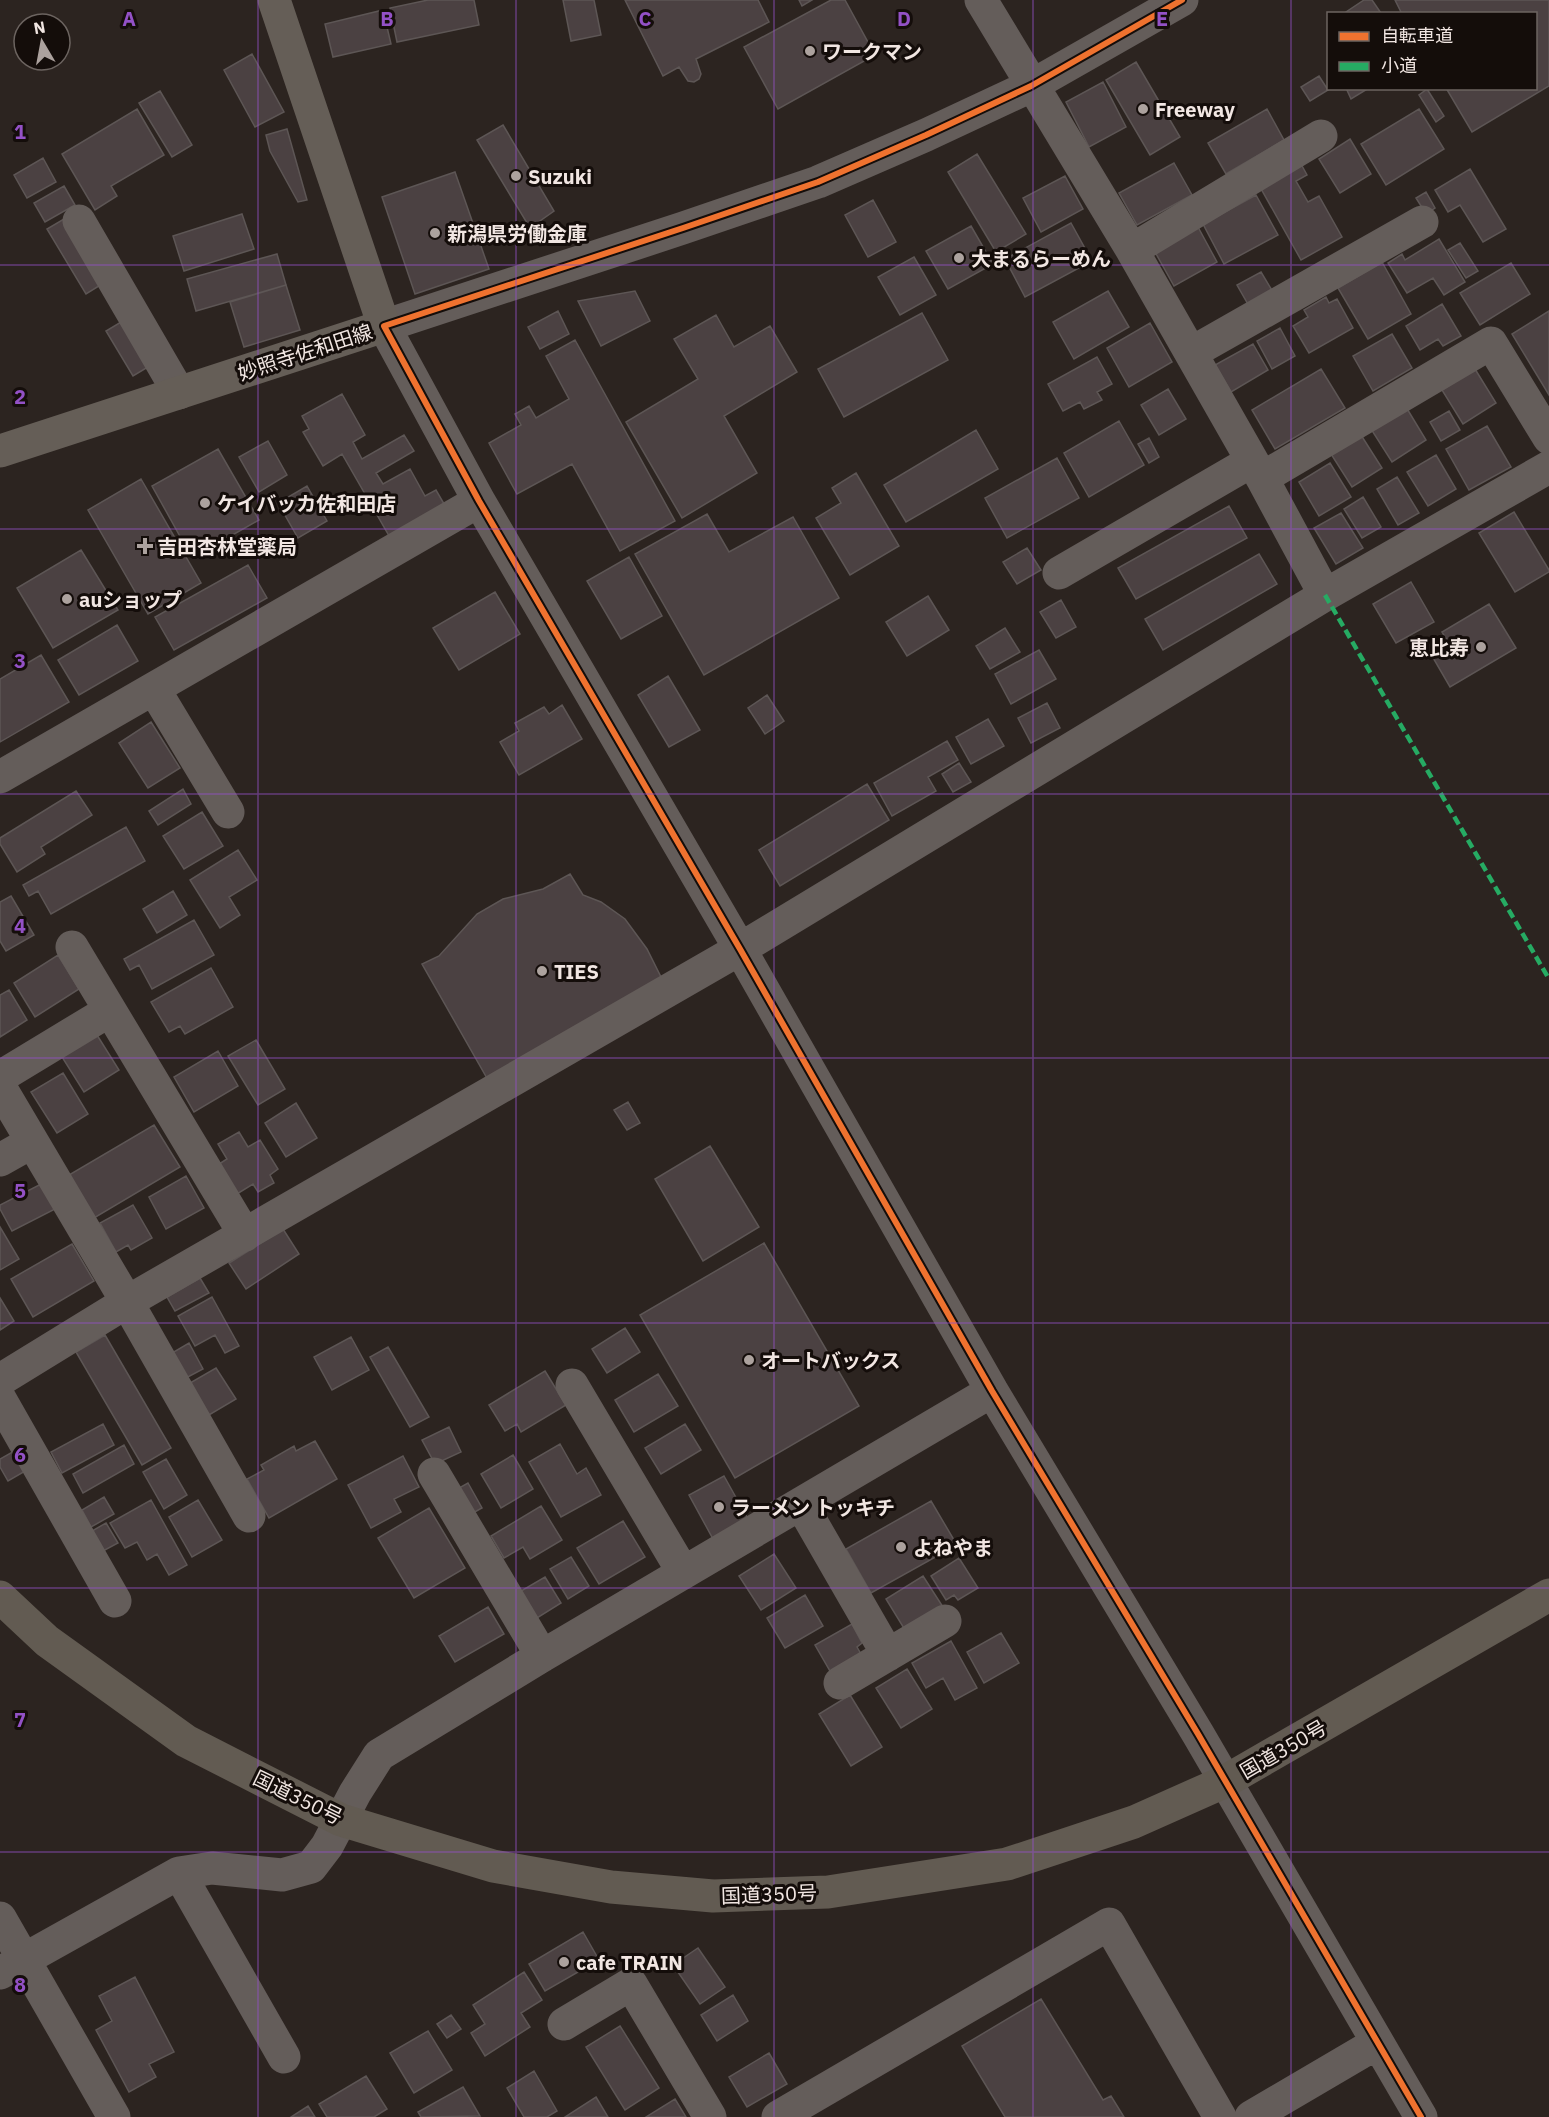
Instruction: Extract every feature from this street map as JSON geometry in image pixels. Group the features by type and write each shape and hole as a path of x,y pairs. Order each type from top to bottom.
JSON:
{"highway":[{"name":"国道350号","path":"0,1598 47,1641 186,1741 341,1820 493,1866 611,1887 713,1896 828,1892 1006,1864 1134,1822 1224,1782 1549,1595"}],"main road":[{"name":"妙照寺佐和田線","path":"0,451 384,327 274,0"}],"street":[{"path":"981,0 1191,352 1325,595"},
{"path":"1182,0 1031,86 818,182 384,327 479,501 740,949 992,1391 1192,1724 1421,2117"},
{"path":"1132,250 1321,136"},
{"path":"79,221 179,393"},
{"path":"1191,352 1422,222"},
{"path":"1059,573 1491,343 1549,438"},
{"path":"0,1380 127,1302 740,949 1325,595 1549,467"},
{"path":"0,777 479,501"},
{"path":"154,688 228,812"},
{"path":"72,947 245,1235"},
{"path":"0,1077 109,1011"},
{"path":"0,1087 249,1515"},
{"path":"0,1161 32,1143"},
{"path":"572,1385 683,1572"},
{"path":"13,1966 179,1873 212,1868 282,1875 310,1867 327,1846 378,1755 683,1572 992,1391"},
{"path":"0,1399 115,1601"},
{"path":"434,1474 542,1656"},
{"path":"801,1504 888,1655"},
{"path":"840,1683 945,1622"},
{"path":"179,1873 284,2057"},
{"path":"0,1918 13,1966 114,2117"},
{"path":"778,2117 1109,1924 1220,2117"},
{"path":"564,2024 631,1984 710,2117"},
{"path":"1251,2117 1377,2043"}],"building":[{"path":"428,0 474,0 479,25 397,42 390,8"},
{"path":"563,0 594,0 601,35 571,41"},
{"path":"625,0 758,0 769,22 696,59 701,74 694,82 688,81 679,67 663,76"},
{"path":"799,0 812,0 802,6"},
{"name":"ワークマン","path":"831,0 845,0 875,55 778,109 744,47"},
{"path":"1364,0 1372,0 1380,12 1346,12"},
{"path":"1395,0 1549,0 1549,86 1472,132 1447,90 1537,90 1537,12 1401,12"},
{"path":"383,10 391,44 333,57 325,24"},
{"path":"252,54 284,112 255,127 224,70"},
{"name":"Freeway","path":"1136,62 1180,137 1150,155 1106,80"},
{"path":"1319,76 1328,90 1310,101 1301,87"},
{"path":"1103,82 1126,127 1089,147 1066,102"},
{"path":"1347,90 1366,90 1351,99"},
{"path":"1428,90 1444,116 1436,122 1419,95"},
{"path":"160,91 192,145 172,157 139,103"},
{"path":"137,109 164,155 111,186 117,196 95,210 62,154"},
{"path":"1267,109 1284,140 1226,174 1208,143"},
{"path":"1419,109 1444,149 1386,185 1361,144"},
{"name":"Suzuki","path":"503,125 554,211 530,228 477,140"},
{"path":"287,129 307,200 298,202 270,151 266,135"},
{"path":"1350,139 1371,174 1340,193 1319,159"},
{"path":"977,154 1026,234 996,252 948,172"},
{"path":"43,158 56,182 27,198 14,175"},
{"path":"1174,163 1192,195 1137,225 1119,193"},
{"path":"1301,164 1307,175 1296,181 1308,202 1319,196 1342,237 1301,260 1260,187"},
{"path":"1470,169 1506,229 1483,242 1460,205 1448,212 1435,190"},
{"name":"新潟県労働金庫","path":"455,172 489,269 415,294 382,197"},
{"path":"1065,176 1083,209 1041,232 1023,198"},
{"path":"64,186 75,205 45,222 34,203"},
{"path":"1426,192 1435,208 1426,214 1416,198"},
{"path":"1256,195 1278,235 1224,264 1203,224"},
{"path":"873,200 896,242 868,257 845,215"},
{"path":"242,214 254,249 184,271 173,236"},
{"path":"69,216 107,281 86,294 47,229"},
{"path":"1071,223 1092,261 1025,297 1005,259"},
{"name":"大まるらーめん","path":"971,226 993,264 948,289 926,251"},
{"path":"1198,227 1217,262 1174,286 1155,252"},
{"path":"1439,239 1465,282 1444,295 1433,278 1407,293 1388,263 1402,254 1405,260"},
{"path":"1460,243 1478,271 1466,278 1448,250"},
{"path":"277,254 286,285 196,311 187,279"},
{"path":"914,257 936,295 900,315 878,277"},
{"path":"1382,262 1411,314 1368,339 1338,288"},
{"path":"1511,263 1530,294 1480,325 1460,293"},
{"path":"1261,272 1273,292 1249,306 1237,285"},
{"path":"286,285 300,330 244,347 230,302"},
{"path":"635,291 650,321 601,346 578,301"},
{"path":"1108,291 1129,327 1074,359 1053,322"},
{"path":"1326,297 1329,303 1337,299 1353,328 1309,353 1293,326 1308,317 1304,310"},
{"path":"1442,304 1461,336 1443,346 1438,339 1420,350 1406,326"},
{"path":"558,311 569,334 540,349 528,327"},
{"path":"1549,311 1549,395 1512,334"},
{"path":"922,313 948,360 844,417 818,369"},
{"path":"716,315 734,347 770,326 797,372 724,416 757,473 682,518 626,422 698,379 674,339"},
{"path":"126,319 153,364 133,376 106,331"},
{"path":"1150,323 1172,362 1129,387 1107,348"},
{"path":"1280,328 1295,356 1272,369 1257,341"},
{"path":"1392,334 1412,368 1373,391 1353,356"},
{"path":"575,340 675,521 620,551 572,464 517,494 489,443 521,425 515,414 529,406 536,418 569,399 546,356"},
{"path":"1253,344 1268,370 1231,392 1215,365"},
{"path":"1097,357 1112,384 1097,392 1102,400 1084,409 1080,402 1063,411 1048,384"},
{"path":"1321,369 1345,408 1275,449 1252,410"},
{"path":"1475,369 1496,403 1463,424 1442,390"},
{"path":"1168,389 1186,419 1159,435 1141,405"},
{"path":"342,394 365,435 353,442 362,459 404,435 414,451 376,473 383,484 410,469 425,496 436,490 447,509 392,541 342,454 323,466 303,432 309,429 302,416"},
{"path":"1406,407 1426,440 1392,462 1371,429"},
{"path":"1449,411 1460,430 1441,441 1430,422"},
{"path":"1119,421 1144,465 1089,497 1064,453"},
{"path":"1487,426 1511,467 1469,490 1446,449"},
{"path":"976,430 998,469 906,522 884,485"},
{"path":"1361,435 1382,468 1352,487 1331,454"},
{"path":"1149,438 1159,457 1149,463 1138,444"},
{"path":"268,441 287,475 259,492 239,457"},
{"name":"ケイバッカ佐和田店","path":"218,449 259,520 192,558 152,486"},
{"path":"1436,455 1456,489 1428,506 1407,472"},
{"path":"1057,458 1079,498 1007,538 985,498"},
{"path":"1330,463 1351,497 1319,516 1299,482"},
{"path":"856,473 899,546 850,575 816,518 841,503 832,488"},
{"path":"1397,477 1419,513 1398,525 1377,489"},
{"name":"吉田杏林堂薬局","path":"141,479 201,583 148,614 88,510"},
{"path":"307,486 327,521 298,538 278,503"},
{"path":"1363,497 1381,527 1362,538 1344,509"},
{"path":"1229,506 1247,538 1136,599 1118,568"},
{"path":"1514,512 1549,570 1515,592 1479,533"},
{"path":"1341,513 1363,548 1336,564 1314,528"},
{"path":"707,514 729,552 793,517 839,598 704,675 635,554"},
{"path":"1027,548 1041,570 1017,584 1003,562"},
{"name":"auショップ","path":"81,550 118,610 53,648 17,588"},
{"path":"1259,554 1277,584 1163,650 1145,619"},
{"path":"629,557 662,616 621,639 587,581"},
{"path":"248,565 267,598 174,650 155,617"},
{"path":"1411,582 1434,622 1396,643 1373,604"},
{"path":"495,592 520,634 459,670 433,628"},
{"path":"928,596 949,630 907,656 886,622"},
{"path":"1061,600 1076,627 1056,638 1040,612"},
{"name":"恵比寿","path":"1489,604 1516,648 1450,687 1432,656 1450,645 1442,632"},
{"path":"117,625 138,661 79,695 58,660"},
{"path":"1005,628 1020,652 990,669 976,646"},
{"path":"1039,650 1056,679 1011,704 995,674"},
{"path":"41,655 69,702 0,742 0,679"},
{"path":"668,676 700,730 669,747 638,695"},
{"path":"767,695 784,721 765,734 748,708"},
{"path":"1047,703 1060,728 1031,743 1018,718"},
{"path":"562,705 582,739 519,775 500,742 519,731 515,723 544,707 549,714"},
{"path":"988,719 1004,746 971,764 956,737"},
{"path":"151,722 180,768 148,788 119,743"},
{"path":"947,741 958,760 928,777 936,791 892,816 874,783"},
{"path":"959,763 971,782 953,792 942,774"},
{"path":"867,784 889,820 780,886 759,850"},
{"path":"183,789 191,804 158,825 149,811"},
{"path":"76,791 92,815 41,847 45,854 17,872 0,844 0,838"},
{"path":"202,812 223,846 184,869 163,836"},
{"path":"126,827 145,861 51,914 38,891 29,896 23,885"},
{"path":"238,850 257,880 229,897 240,915 220,928 190,880"},
{"name":"TIES","path":"570,874 583,895 601,902 625,919 647,949 662,979 488,1080 422,964 439,956 477,914 503,899 543,889"},
{"path":"173,891 187,915 157,933 143,909"},
{"path":"11,896 34,935 6,951 0,941 0,902"},
{"path":"194,920 214,955 152,989 139,965 130,970 124,959"},
{"path":"58,955 79,989 35,1017 14,983"},
{"path":"211,968 233,1007 185,1034 180,1026 169,1032 151,1002"},
{"path":"9,990 27,1020 0,1037 0,995"},
{"path":"97,1035 119,1070 84,1092 62,1057"},
{"path":"256,1040 285,1089 258,1105 228,1056"},
{"path":"218,1051 238,1086 194,1112 174,1077"},
{"path":"63,1073 88,1114 57,1133 31,1092"},
{"path":"628,1102 640,1123 627,1130 614,1110"},
{"path":"296,1103 317,1138 286,1157 265,1123"},
{"path":"154,1125 180,1167 94,1218 69,1175"},
{"path":"239,1132 248,1147 260,1140 278,1169 270,1175 274,1183 258,1192 253,1184 237,1194 219,1164 227,1159 218,1144"},
{"path":"710,1146 759,1227 703,1261 655,1179"},
{"path":"186,1176 204,1208 166,1229 149,1197"},
{"path":"45,1182 59,1207 12,1231 0,1205"},
{"path":"133,1205 152,1238 131,1250 128,1245 116,1252 100,1223"},
{"path":"0,1227 19,1259 0,1270"},
{"path":"283,1229 299,1254 246,1289 229,1263"},
{"name":"オートバックス","path":"764,1243 859,1406 735,1478 640,1315"},
{"path":"72,1244 94,1281 33,1317 11,1279"},
{"path":"200,1278 209,1293 175,1311 167,1297"},
{"path":"212,1297 239,1346 225,1353 215,1335 195,1346 178,1316"},
{"path":"0,1298 14,1321 0,1330"},
{"path":"625,1328 640,1352 607,1373 592,1349"},
{"path":"105,1335 171,1448 142,1465 76,1352"},
{"path":"351,1337 369,1370 332,1390 314,1357"},
{"path":"189,1343 203,1369 186,1378 172,1353"},
{"path":"388,1347 429,1417 410,1427 370,1357"},
{"path":"216,1368 236,1399 209,1415 190,1383"},
{"path":"545,1371 566,1405 521,1432 517,1424 505,1431 489,1405"},
{"path":"658,1374 678,1406 634,1432 615,1400"},
{"path":"103,1424 114,1445 62,1473 51,1452"},
{"path":"685,1424 701,1450 661,1474 645,1448"},
{"path":"449,1427 461,1452 435,1464 422,1440"},
{"path":"315,1441 337,1479 269,1518 247,1479 264,1470 261,1465 294,1446 296,1451"},
{"path":"560,1444 577,1474 586,1468 601,1495 561,1517 529,1462"},
{"path":"124,1445 134,1464 83,1493 73,1474"},
{"path":"16,1450 27,1470 8,1481 0,1467 0,1459"},
{"path":"513,1455 533,1489 501,1508 481,1474"},
{"path":"403,1456 419,1487 394,1499 401,1512 371,1528 348,1485"},
{"path":"166,1459 187,1495 164,1509 143,1472"},
{"name":"ラーメン トッキチ","path":"724,1476 748,1519 713,1539 689,1495"},
{"path":"468,1483 482,1508 473,1513 459,1488"},
{"path":"104,1497 114,1514 91,1527 82,1510"},
{"path":"151,1500 187,1565 169,1575 157,1554 147,1560 137,1542 125,1548 110,1523"},
{"path":"198,1500 222,1540 192,1557 169,1517"},
{"name":"よねやま","path":"931,1501 957,1545 871,1593 846,1549"},
{"path":"541,1506 562,1540 530,1559 523,1547 504,1558 491,1536"},
{"path":"429,1508 465,1568 414,1598 378,1538"},
{"path":"623,1521 645,1557 599,1584 577,1548"},
{"path":"106,1523 118,1543 103,1551 92,1531"},
{"path":"774,1554 796,1588 761,1610 739,1576"},
{"path":"571,1557 589,1586 568,1599 550,1569"},
{"path":"959,1558 978,1588 958,1600 954,1595 946,1600 931,1576"},
{"path":"923,1576 943,1607 905,1630 886,1599"},
{"path":"545,1577 561,1603 537,1618 521,1591"},
{"path":"805,1595 823,1626 785,1648 767,1618"},
{"path":"488,1607 504,1634 455,1662 439,1636"},
{"path":"852,1624 862,1643 857,1647 865,1661 834,1678 815,1645"},
{"path":"1001,1633 1019,1663 984,1683 967,1652"},
{"path":"951,1641 977,1688 955,1700 943,1678 926,1688 912,1663"},
{"path":"907,1669 932,1709 901,1728 876,1688"},
{"path":"850,1695 882,1747 851,1766 819,1714"},
{"name":"cafe TRAIN","path":"583,1932 599,1960 545,1991 529,1964"},
{"path":"698,1948 725,1987 700,2004 673,1965"},
{"path":"524,1972 542,2000 521,2013 530,2027 485,2056 471,2033 485,2024 473,2005"},
{"path":"135,1977 174,2052 149,2064 156,2077 129,2092 96,2030 112,2021 99,1996"},
{"path":"733,1995 748,2021 717,2041 701,2015"},
{"path":"1041,1999 1103,2100 1111,2096 1124,2117 1005,2117 962,2046"},
{"path":"451,2015 461,2029 447,2038 437,2024"},
{"path":"620,2026 659,2088 625,2110 586,2047"},
{"path":"428,2031 452,2070 414,2093 390,2053"},
{"path":"769,2053 787,2084 747,2107 729,2077"},
{"path":"534,2071 557,2111 547,2117 524,2117 507,2088"},
{"path":"366,2076 387,2109 374,2117 327,2117 319,2104"},
{"path":"463,2087 480,2116 421,2117 418,2112"},
{"path":"596,2097 608,2117 565,2117"},
{"path":"675,2099 686,2117 646,2117"},
{"path":"308,2106 315,2117 291,2117"}],"marked path":[{"path":"1325,595 1549,979"}],"cycle path":[{"path":"1182,0 1031,86 818,182 384,326 479,501 740,949 992,1391 1198,1734 1421,2117"}],"place":[{"name":"ワークマン","path":"810,51"},
{"name":"Freeway","path":"1143,109"},
{"name":"Suzuki","path":"516,176"},
{"name":"新潟県労働金庫","path":"435,233"},
{"name":"大まるらーめん","path":"959,258"},
{"name":"ケイバッカ佐和田店","path":"205,503"},
{"name":"吉田杏林堂薬局","path":"145,546"},
{"name":"auショップ","path":"67,599"},
{"name":"恵比寿","path":"1481,647"},
{"name":"TIES","path":"542,971"},
{"name":"オートバックス","path":"749,1360"},
{"name":"ラーメン トッキチ","path":"719,1507"},
{"name":"よねやま","path":"901,1547"},
{"name":"cafe TRAIN","path":"564,1962"}]}
